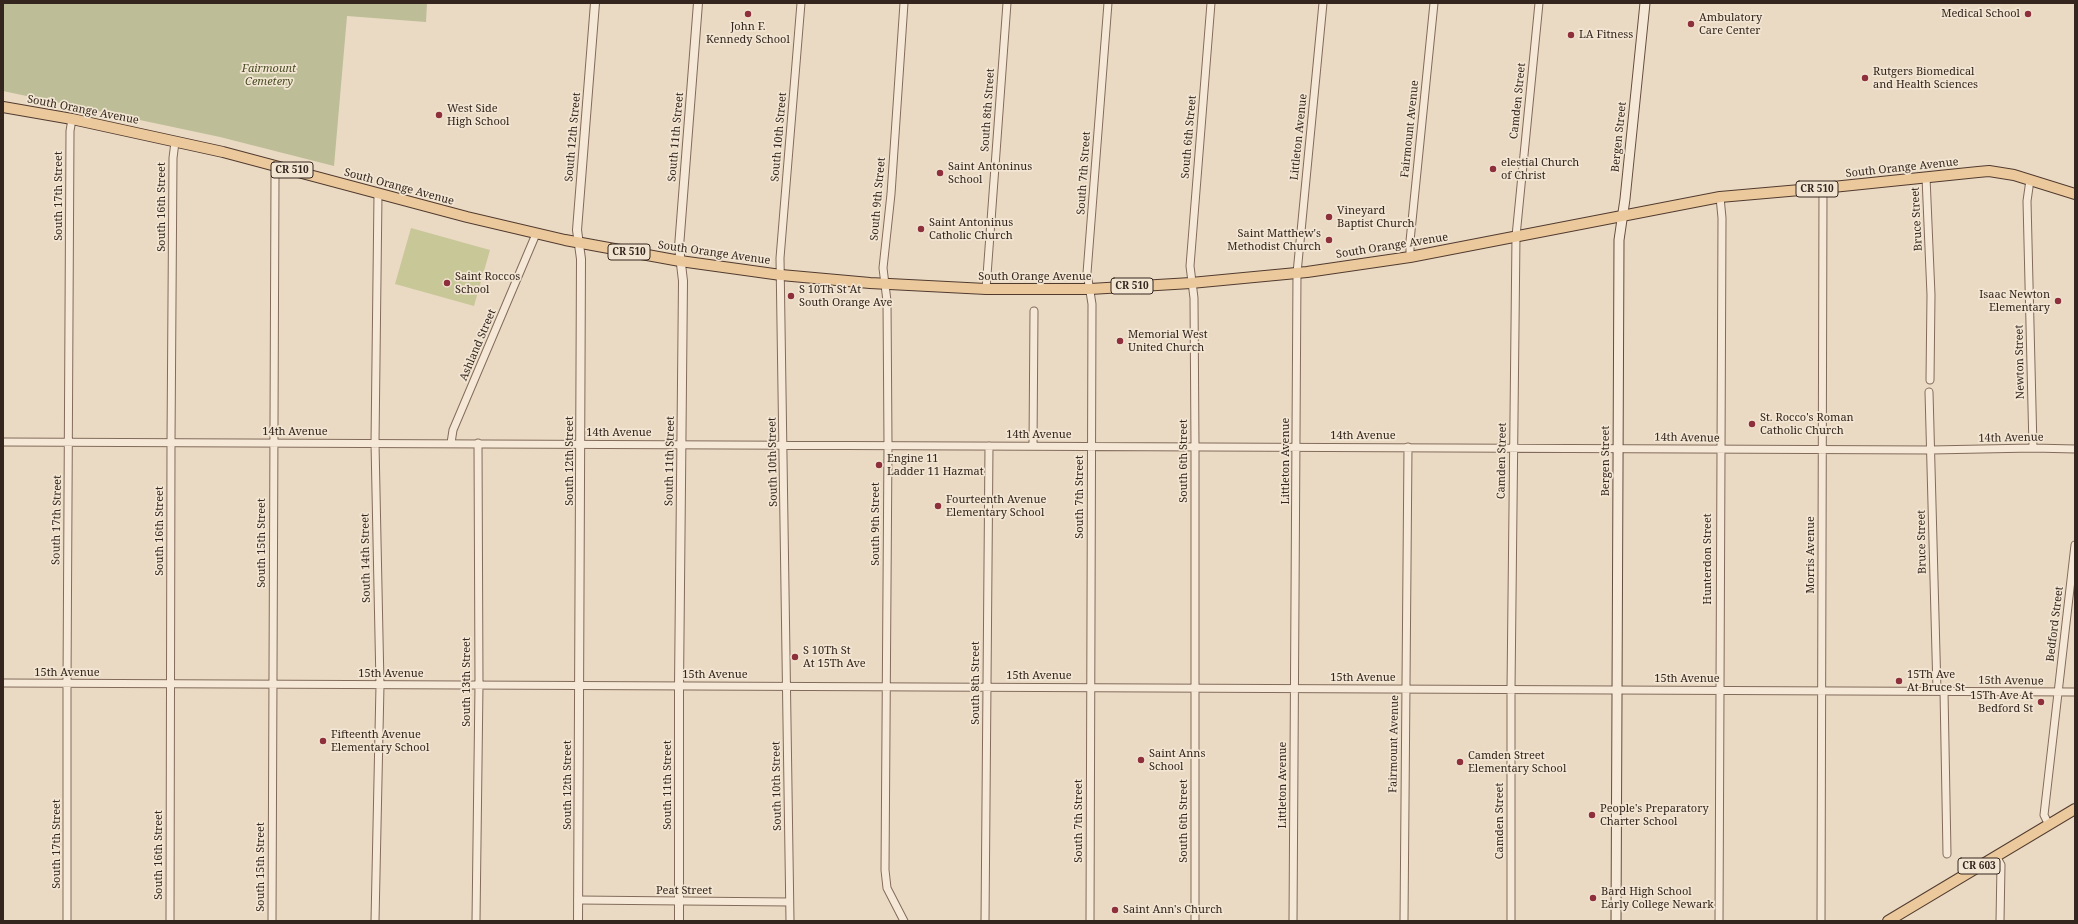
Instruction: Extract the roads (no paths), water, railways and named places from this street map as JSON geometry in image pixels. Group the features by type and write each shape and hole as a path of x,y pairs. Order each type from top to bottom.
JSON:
{"main road":[{"name":"Bergen Street","path":"1616,921 1619,248 1646,3"},
{"name":"South Orange Avenue","path":"3,107 72,119 278,166 378,194 536,234 680,262 781,275 885,284 986,289 1090,289 1191,283 1297,273 1410,257 1720,197 1989,171 2030,180 2075,194"},
{"name":"CR 603","path":"1888,921 2075,809"}],"street":[{"name":"South 12th Street","path":"578,921 581,259 578,242 580,188 595,3"},
{"name":"South 11th Street","path":"680,921 679,686 683,280 678,247 698,3"},
{"name":"South 10th Street","path":"791,919 789,902 784,445 780,258 801,3"},
{"name":"South 9th Street","path":"904,3 883,268 887,301 888,445 885,870 887,888 904,921"},
{"name":"South 8th Street","path":"986,289 1006,3"},
{"name":"South 7th Street","path":"1090,921 1092,304 1088,273 1108,3"},
{"name":"South 6th Street","path":"1195,921 1194,298 1190,266 1211,3"},
{"name":"Littleton Avenue","path":"1294,921 1297,273 1323,3"},
{"name":"Fairmount Avenue","path":"1410,257 1410,242 1434,3"},
{"name":"Camden Street","path":"1511,921 1510,689 1516,236 1539,3"},
{"name":"South 17th Street","path":"67,921 70,131 72,119"},
{"name":"South 16th Street","path":"170,921 171,442 173,158 175,142"},
{"name":"South 15th Street","path":"272,921 275,176 278,166"},
{"name":"Bruce Street","path":"1926,177 1931,295 1930,380"},
{"name":"Newton Street","path":"2030,180 2027,201 2033,448"},
{"name":"Morris Avenue","path":"1821,921 1823,188"},
{"name":"South 14th Street","path":"375,921 380,685 375,443 378,194"},
{"name":"Hunterdon Street","path":"1719,921 1722,218 1720,197"},
{"name":"Ashland Street","path":"451,443 454,430 536,234"},
{"path":"1033,446 1034,311"},
{"name":"Bruce Street","path":"1929,392 1947,854"},
{"name":"14th Avenue","path":"3,442 273,442 1091,447 1823,448 1931,450 2033,448 2075,449"},
{"name":"South 13th Street","path":"476,921 479,685 478,443"},
{"name":"South 8th Street","path":"985,921 989,446"},
{"name":"Fairmount Avenue","path":"1404,921 1408,447"},
{"name":"Bedford Street","path":"2049,825 2044,815 2075,545"},
{"name":"15th Avenue","path":"3,683 2075,692"},
{"path":"1996,856 2001,865 2000,921"},
{"name":"Peat Street","path":"578,900 789,902"}],"place":[{"name":"John F. Kennedy School","path":"748,14"},
{"name":"Medical School","path":"2028,14"},
{"name":"Ambulatory Care Center","path":"1691,24"},
{"name":"LA Fitness","path":"1571,35"},
{"name":"Rutgers Biomedical and Health Sciences","path":"1865,78"},
{"name":"West Side High School","path":"439,115"},
{"name":"elestial Church of Christ","path":"1493,169"},
{"name":"Saint Antoninus School","path":"940,173"},
{"name":"Vineyard Baptist Church","path":"1329,217"},
{"name":"Saint Antoninus Catholic Church","path":"921,229"},
{"name":"Saint Matthew's Methodist Church","path":"1329,240"},
{"name":"Saint Roccos School","path":"447,283"},
{"name":"S 10Th St At South Orange Ave","path":"791,296"},
{"name":"Isaac Newton Elementary","path":"2058,301"},
{"name":"Memorial West United Church","path":"1120,341"},
{"name":"St. Rocco's Roman Catholic Church","path":"1752,424"},
{"name":"Engine 11 Ladder 11 Hazmat","path":"879,465"},
{"name":"Fourteenth Avenue Elementary School","path":"938,506"},
{"name":"S 10Th St At 15Th Ave","path":"795,657"},
{"name":"15Th Ave At Bruce St","path":"1899,681"},
{"name":"15Th Ave At Bedford St","path":"2041,702"},
{"name":"Fifteenth Avenue Elementary School","path":"323,741"},
{"name":"Saint Anns School","path":"1141,760"},
{"name":"Camden Street Elementary School","path":"1460,762"},
{"name":"People's Preparatory Charter School","path":"1592,815"},
{"name":"Bard High School Early College Newark","path":"1593,898"},
{"name":"Saint Ann's Church","path":"1115,910"}],"park label":[{"name":"Fairmount Cemetery","path":"269,75"}]}
